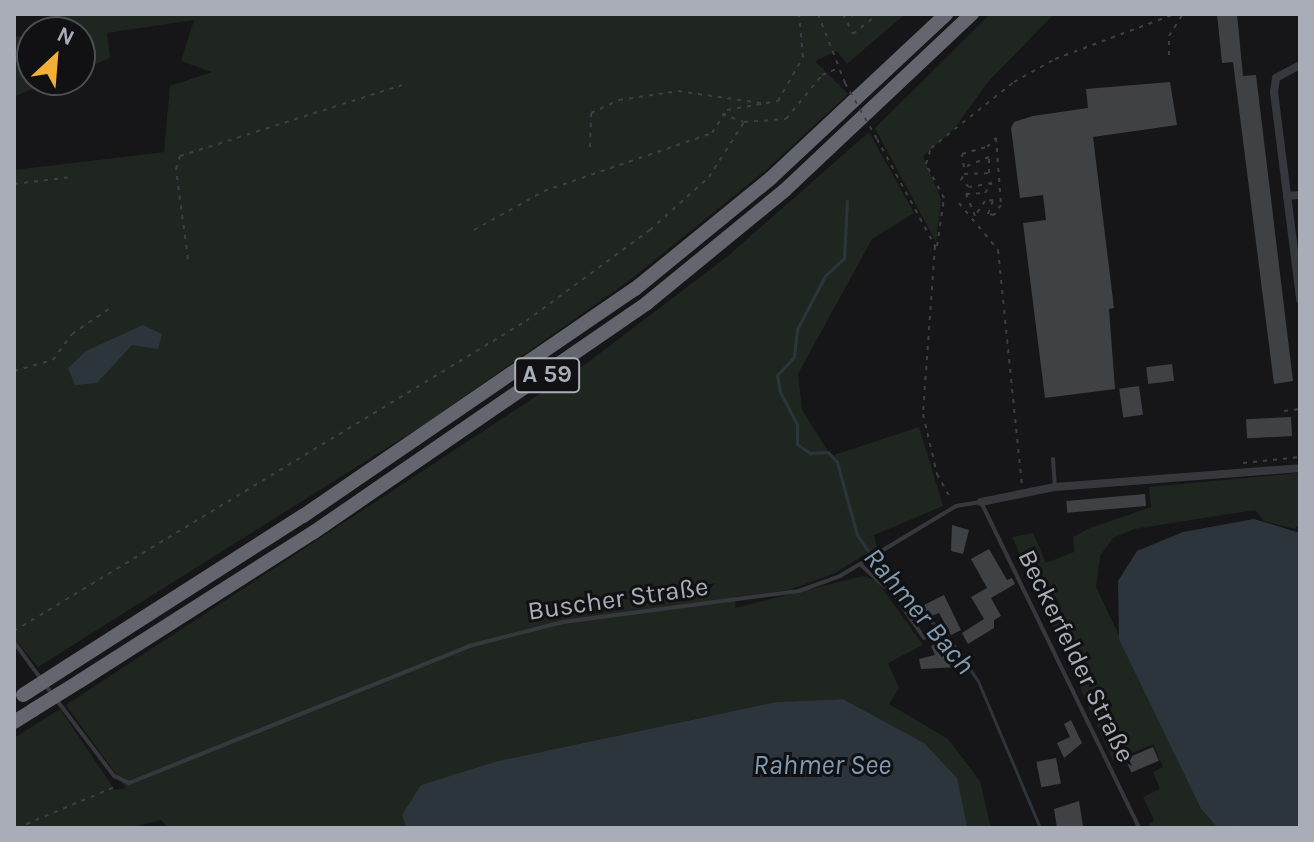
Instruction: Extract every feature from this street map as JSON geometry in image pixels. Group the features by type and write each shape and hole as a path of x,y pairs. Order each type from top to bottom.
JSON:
{"highway":[{"name":"A 59","path":"19,698 303,516 635,289 771,178 946,14"},
{"name":"A 59","path":"14,722 340,514 647,303 785,190 972,14"}],"street":[{"path":"1300,65 1276,78 1300,299"},
{"path":"1287,196 1300,195"},
{"name":"Buscher Straße","path":"981,502 1023,490 1300,468"}],"lane":[{"path":"1053,459 1055,487"},
{"name":"Buscher Straße","path":"120,782 147,778 469,646 563,622 774,597 860,564 956,506 981,502"},
{"name":"Beckerfelder Straße","path":"981,502 1138,826"},
{"path":"860,564 895,596 924,638"},
{"path":"14,642 120,782"}],"path":[{"path":"721,114 768,104 785,96 799,71 804,43 799,14"},
{"path":"818,14 836,69 935,246"},
{"path":"843,14 853,34 878,14"},
{"path":"956,506 937,474 923,414 935,246 944,198 926,164 931,148 1014,82 1055,59 1175,14"},
{"path":"1169,55 1169,36 1183,14"},
{"path":"721,114 744,122 786,119 822,75 836,69"},
{"path":"188,259 176,169 180,156 402,85"},
{"path":"590,147 591,113 619,100 678,91 768,104"},
{"path":"474,230 544,191 712,133 721,114"},
{"path":"14,631 526,321 650,230 709,177 744,122"},
{"path":"996,138 1001,205 994,215 987,209 993,200 985,201 975,216 966,194 985,193 992,183 969,187 961,180 964,174 989,173 989,157 971,167 960,161 962,154 987,147 996,138"},
{"path":"14,184 72,177"},
{"path":"959,203 998,250 1023,490"},
{"path":"14,371 53,360 72,334 113,306"},
{"path":"1284,411 1300,409"},
{"path":"17,828 105,793 120,782"}],"shaded area":[{"path":"905,14 847,64 837,51 815,61 848,94 766,170 630,280 428,422 38,667 14,638 14,170 164,152 170,86 212,72 181,61 194,20 107,33 110,58 96,64 96,16 62,16"},
{"path":"990,14 1054,14 987,83 955,128 923,156 941,199 936,242 875,128"},
{"path":"14,36 16,36 15,96"},
{"path":"869,132 914,213 872,239 798,374 802,410 831,456 919,427 943,506 874,535 877,547 835,573 789,590 736,597 735,608 863,576 877,581 923,645 888,663 899,688 889,704 948,739 980,781 991,828 963,828 967,826 924,743 843,699 776,702 498,761 402,815 406,828 168,828 161,820 129,828 14,828 14,738 60,709 115,790 126,788 66,705 587,363 728,256"},
{"path":"1300,473 1300,523 1295,529 1264,521 1255,510 1134,529 1113,538 1100,556 1096,587 1201,809 1218,828 1146,828 1154,820 1143,797 1160,789 1153,772 1163,767 1153,744 1113,761 1012,537 1033,533 1046,563 1074,552 1073,537 1151,507 1149,487"}],"water":[{"path":"143,325 162,334 158,349 132,345 97,383 75,385 68,368 86,351"},
{"path":"1254,519 1300,533 1300,828 1218,828 1201,809 1119,639 1118,581 1137,551 1183,532"},
{"name":"Rahmer See","path":"843,699 924,743 957,778 967,826 406,828 402,815 421,785 498,761 776,702"}],"building":[{"path":"1217,14 1237,14 1243,76 1256,75 1293,381 1274,384 1233,62 1222,63"},
{"path":"1170,82 1177,125 1093,137 1114,308 1109,309 1115,389 1045,398 1023,223 1046,220 1043,195 1020,198 1011,128 1014,122 1033,116 1088,108 1086,89"},
{"path":"1172,364 1174,381 1148,384 1146,367"},
{"path":"1139,386 1143,415 1123,418 1119,389"},
{"path":"1291,417 1292,436 1247,438 1246,419"},
{"path":"1145,494 1146,506 1067,513 1066,501"},
{"path":"952,525 969,530 963,554 951,551"},
{"path":"989,549 1007,580 1012,578 1015,584 991,598 1001,616 994,620 994,628 968,644 962,633 984,619 971,597 987,588 971,559"},
{"path":"944,595 961,630 951,635 939,613 932,616 920,607"},
{"path":"943,641 960,667 921,669 919,659 935,655 931,646"},
{"path":"1071,720 1082,743 1064,758 1057,743 1070,737 1064,724"},
{"path":"1153,747 1159,761 1131,773 1125,759"},
{"path":"1056,758 1061,784 1041,787 1036,762"},
{"path":"1079,801 1083,826 1057,828 1054,809"}],"waterway":[{"name":"Rahmer Bach","path":"847,201 844,258 825,276 797,329 794,357 777,375 780,392 797,424 797,444 810,453 828,452 837,462 857,535 896,591 946,634 978,681 1040,828"}]}
